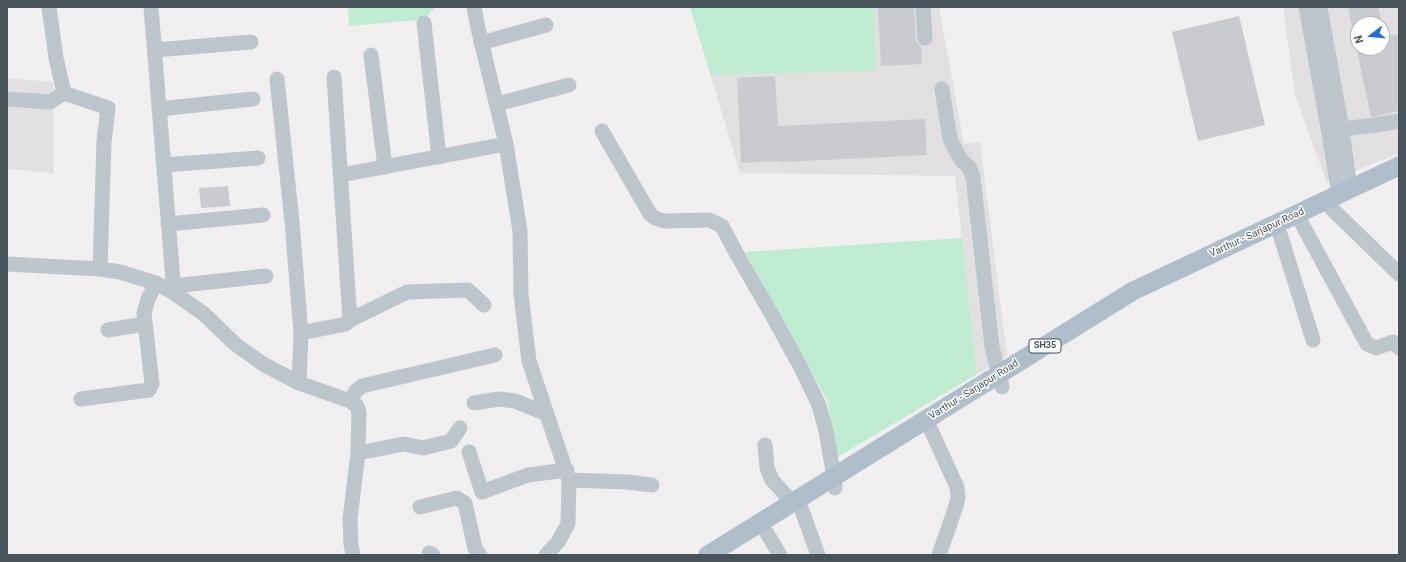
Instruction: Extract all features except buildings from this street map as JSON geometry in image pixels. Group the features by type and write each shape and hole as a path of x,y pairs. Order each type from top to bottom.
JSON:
{"main road":[{"name":"Varthur - Sarjapur Road","path":"834,482 930,428 1133,291 1341,198 1399,166"},
{"name":"Varthur - Sarjapur Road","path":"708,555 797,505 1001,381 1149,295 1302,224 1341,198 1367,193 1399,181"},
{"name":"Varthur - Sarjapur Road","path":"724,555 765,530 797,505"}],"street":[{"path":"49,7 56,58 64,93"},
{"path":"151,7 174,289"},
{"path":"474,7 481,43 506,144 520,231 521,294 529,361 568,475 568,524 558,542 546,555"},
{"path":"923,7 925,38"},
{"path":"1306,7 1341,198 1399,274"},
{"path":"1320,7 1342,129 1341,198"},
{"path":"424,23 439,157"},
{"path":"481,43 546,25"},
{"path":"155,50 251,42"},
{"path":"371,55 385,167"},
{"path":"334,77 350,320"},
{"path":"277,79 292,222 301,333 298,383"},
{"path":"497,104 569,85"},
{"path":"942,89 950,139 961,160 969,167 973,177 992,347 1001,381"},
{"path":"7,99 50,102 64,93"},
{"path":"64,93 108,108 104,140 100,269"},
{"path":"159,109 253,99"},
{"path":"1342,129 1399,121"},
{"path":"602,131 650,214 655,218 664,221 709,220 722,226 790,348 819,405 826,431 834,482"},
{"path":"341,175 506,144"},
{"path":"164,165 258,158"},
{"path":"168,224 263,215"},
{"path":"1302,224 1368,344 1376,348 1393,342 1399,348"},
{"path":"1280,234 1313,340"},
{"path":"7,264 100,269 120,272 174,289 204,314 235,344 263,364 298,383 350,401 356,406 359,413 358,453 350,519 351,544 354,555"},
{"path":"174,289 266,276"},
{"path":"81,398 149,390 152,384 144,313 148,299 156,283"},
{"path":"301,333 346,324 350,320 407,292 468,290 484,305"},
{"path":"108,330 145,324"},
{"path":"350,401 356,391 362,386 495,355"},
{"path":"474,403 499,399 515,401 548,414"},
{"path":"358,453 404,444 423,448 452,441 460,428"},
{"path":"930,428 957,487 958,497 939,555"},
{"path":"765,445 767,468 772,480 797,505 818,555"},
{"path":"469,452 482,492 528,475 568,475 652,485"},
{"path":"420,507 457,498 465,503 475,548 480,555"},
{"path":"765,530 780,555"}],"shaded area":[{"path":"690,7 939,7 964,144 980,142 1007,356 977,374 955,176 740,173"},
{"path":"1283,7 1399,7 1399,153 1327,183 1295,95"},
{"path":"7,78 53,82 54,173 7,169"}],"green space":[{"path":"348,7 436,7 427,16 418,20 349,26"},
{"path":"690,7 874,7 876,71 711,75"},
{"path":"962,238 977,374 836,458 828,402 745,252"}]}
